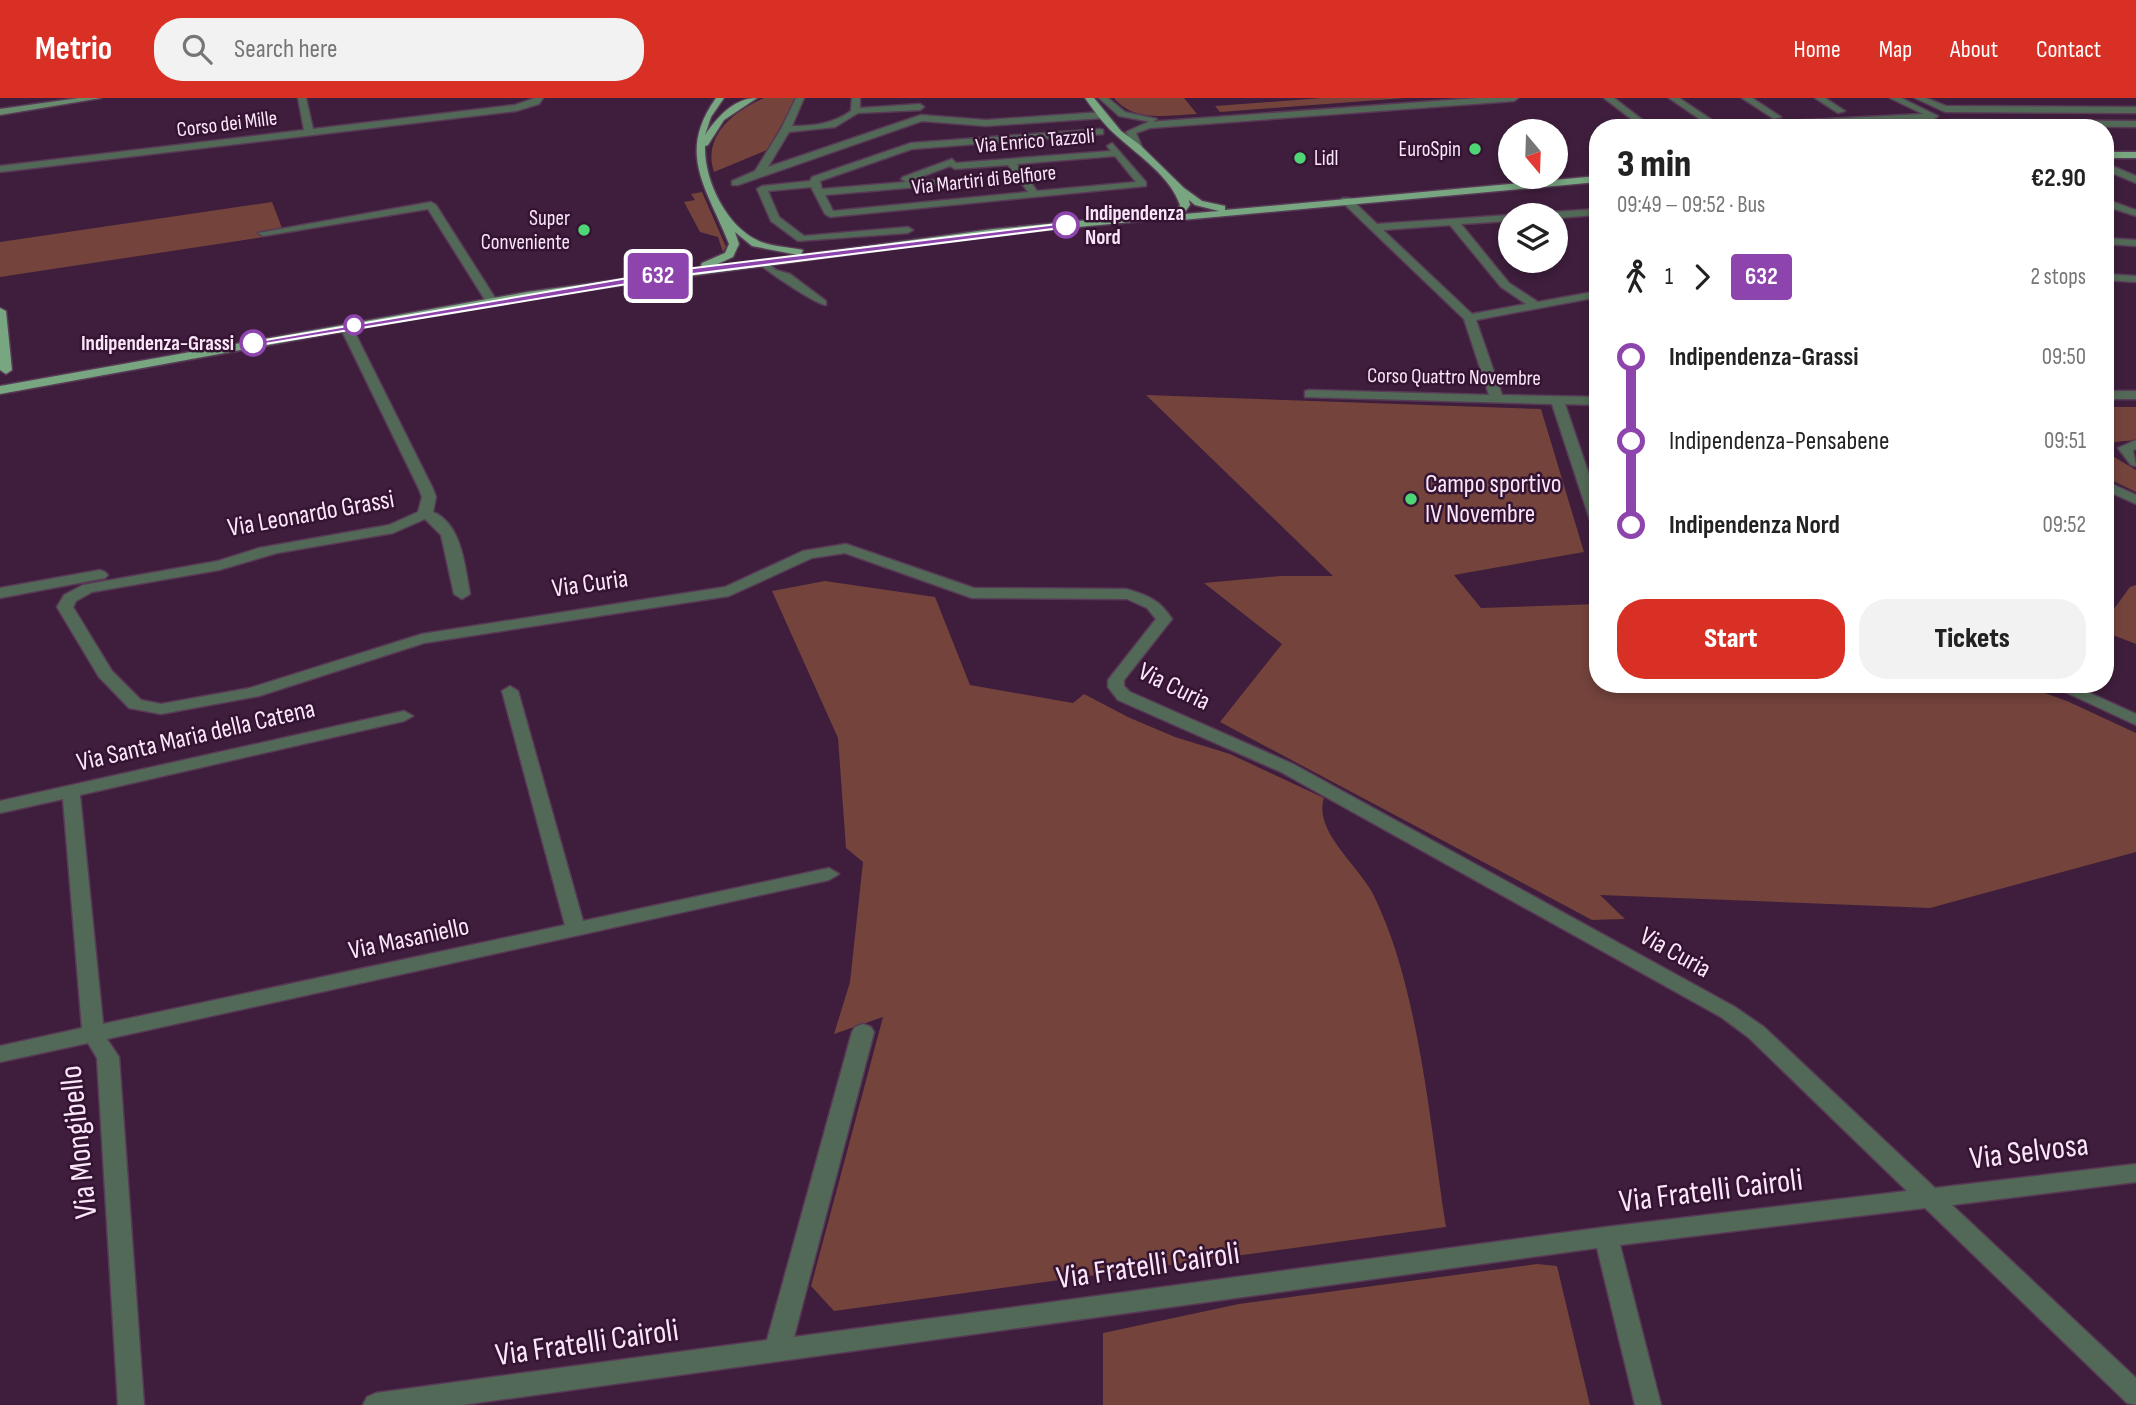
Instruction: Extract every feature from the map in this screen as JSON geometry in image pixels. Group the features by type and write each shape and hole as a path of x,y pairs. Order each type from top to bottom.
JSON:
{"main road":[{"path":"0,112 97,98"},
{"path":"699,156 721,118 753,98"},
{"path":"1089,98 1118,133 1137,146 1180,190 1199,203 1217,208 1295,205"},
{"path":"669,274 716,262 729,255 734,244 703,172 699,156 698,138 717,101"},
{"path":"2114,155 2136,155"},
{"path":"0,390 346,327 669,274 869,248 1143,218 1182,217 1589,179"},
{"path":"1143,218 1181,210 1185,205 1180,190"},
{"path":"725,219 750,241 776,250 801,252 869,248"},
{"path":"0,311 3,373 32,378 62,378"}],"street":[{"path":"302,98 309,132"},
{"name":"Corso dei Mille","path":"0,170 516,108 536,102 539,98"},
{"path":"759,173 786,129 800,98"},
{"path":"855,111 856,98"},
{"path":"1103,98 1117,112 1138,122 1221,120 1514,98"},
{"path":"1608,98 1637,119"},
{"path":"1673,98 1701,119"},
{"path":"1746,98 1777,117"},
{"path":"1819,98 1841,111"},
{"path":"1894,98 1941,119"},
{"path":"1919,98 1945,109 2136,110"},
{"path":"2073,98 2098,109"},
{"path":"786,129 808,129 841,122 855,111 920,102 920,118"},
{"path":"735,183 920,118 986,123 1103,115"},
{"path":"1085,116 1118,153"},
{"path":"1849,119 1934,116"},
{"path":"1137,146 1131,132 1138,122"},
{"path":"2114,124 2133,128"},
{"path":"816,188 815,179 901,149 1100,132"},
{"path":"941,144 976,200"},
{"name":"Via Enrico Tazzoli","path":"883,187 954,164 1118,153"},
{"name":"Via Martiri di Belfiore","path":"816,188 830,214 1143,184 1118,153"},
{"path":"1065,158 1073,168"},
{"path":"1011,162 1034,194"},
{"path":"2114,170 2136,180"},
{"path":"1081,178 1089,189"},
{"path":"908,230 802,239 775,219 762,189 883,187 964,180"},
{"path":"1346,200 1469,318 1496,397"},
{"path":"263,233 430,205 491,302"},
{"path":"2114,205 2136,213"},
{"path":"1568,214 1589,213"},
{"path":"1375,227 1498,219"},
{"path":"1453,222 1504,285 1537,306"},
{"path":"2114,242 2136,243"},
{"path":"764,263 772,272 786,276 822,303"},
{"path":"2114,277 2136,279"},
{"path":"1469,318 1589,297"},
{"name":"Via Leonardo Grassi","path":"0,593 221,554 271,551 393,529 425,514 429,498 426,489 346,327"},
{"name":"Corso Quattro Novembre","path":"1309,394 1589,401"},
{"path":"2114,395 2136,395"},
{"path":"1557,399 1589,495"},
{"path":"2136,444 2125,449 2136,462"},
{"path":"1581,471 1589,474"},
{"path":"2114,489 2136,500"},
{"path":"425,514 439,520 449,539 462,594"},
{"name":"Via Curia","path":"271,551 219,565 88,588 69,598 65,607 105,674 135,704 161,709 246,694 422,639 729,591 808,554 829,549 846,548 972,593 1126,594 1142,598 1154,604 1164,619 1116,680 1116,687 1124,696 1287,768 1728,1012 1756,1032 2136,1395"},
{"path":"510,691 576,930"},
{"path":"2076,693 2136,720"},
{"name":"Via Santa Maria della Catena","path":"0,807 404,716"},
{"name":"Via Mongibello","path":"71,791 93,1034 108,1057 131,1405"},
{"name":"Via Masaniello","path":"0,1055 829,874"},
{"path":"777,1350 863,1032"},
{"name":"Via Selvosa","path":"1931,1198 2136,1173"},
{"name":"Via Fratelli Cairoli","path":"376,1405 1606,1237 1931,1198"},
{"path":"1606,1237 1648,1405"}],"shaded area":[{"path":"764,98 797,98 767,150 714,172 711,159 713,147 723,126 742,110"},
{"path":"1114,98 1184,98 1197,114 1152,116 1132,111"},
{"path":"1322,98 1405,98 1220,112 1215,106"},
{"path":"702,192 726,247 723,252 718,237 700,232 684,202 695,200 691,194"},
{"path":"272,202 282,228 263,231 264,237 0,277 0,242"},
{"path":"1146,395 1541,409 1584,552 1454,575 1481,608 1589,604 1589,693 2044,693 2136,733 2136,852 1930,908 1600,895 1625,919 1592,920 1220,722 1282,644 1204,583 1280,576 1333,576"},
{"path":"2114,407 2136,407 2136,440 2115,442"},
{"path":"2114,457 2136,470 2136,492 2114,481"},
{"path":"825,581 935,597 970,685 1073,703 1084,694 1130,718 1175,737 1230,754 1324,798 1322,810 1325,823 1339,848 1373,894 1402,971 1421,1057 1446,1227 834,1311 811,1286 883,1017 834,1034 850,982 863,862 846,848 838,738 772,591"},
{"path":"2136,585 2136,644 2114,635 2114,609 2130,587"},
{"path":"1537,1264 1557,1266 1590,1405 1103,1405 1103,1333 1239,1304"}],"bus line":[{"name":"632","path":"253,343 527,295 669,274 966,235 1066,225"}],"place":[{"name":"EuroSpin","path":"1475,149"},
{"name":"Lidl","path":"1300,158"},
{"name":"Indipendenza Nord","path":"1066,225"},
{"name":"Super Conveniente","path":"584,230"},
{"name":"Indipendenza-Grassi","path":"253,343"},
{"name":"Campo sportivo IV Novembre","path":"1411,499"}]}
